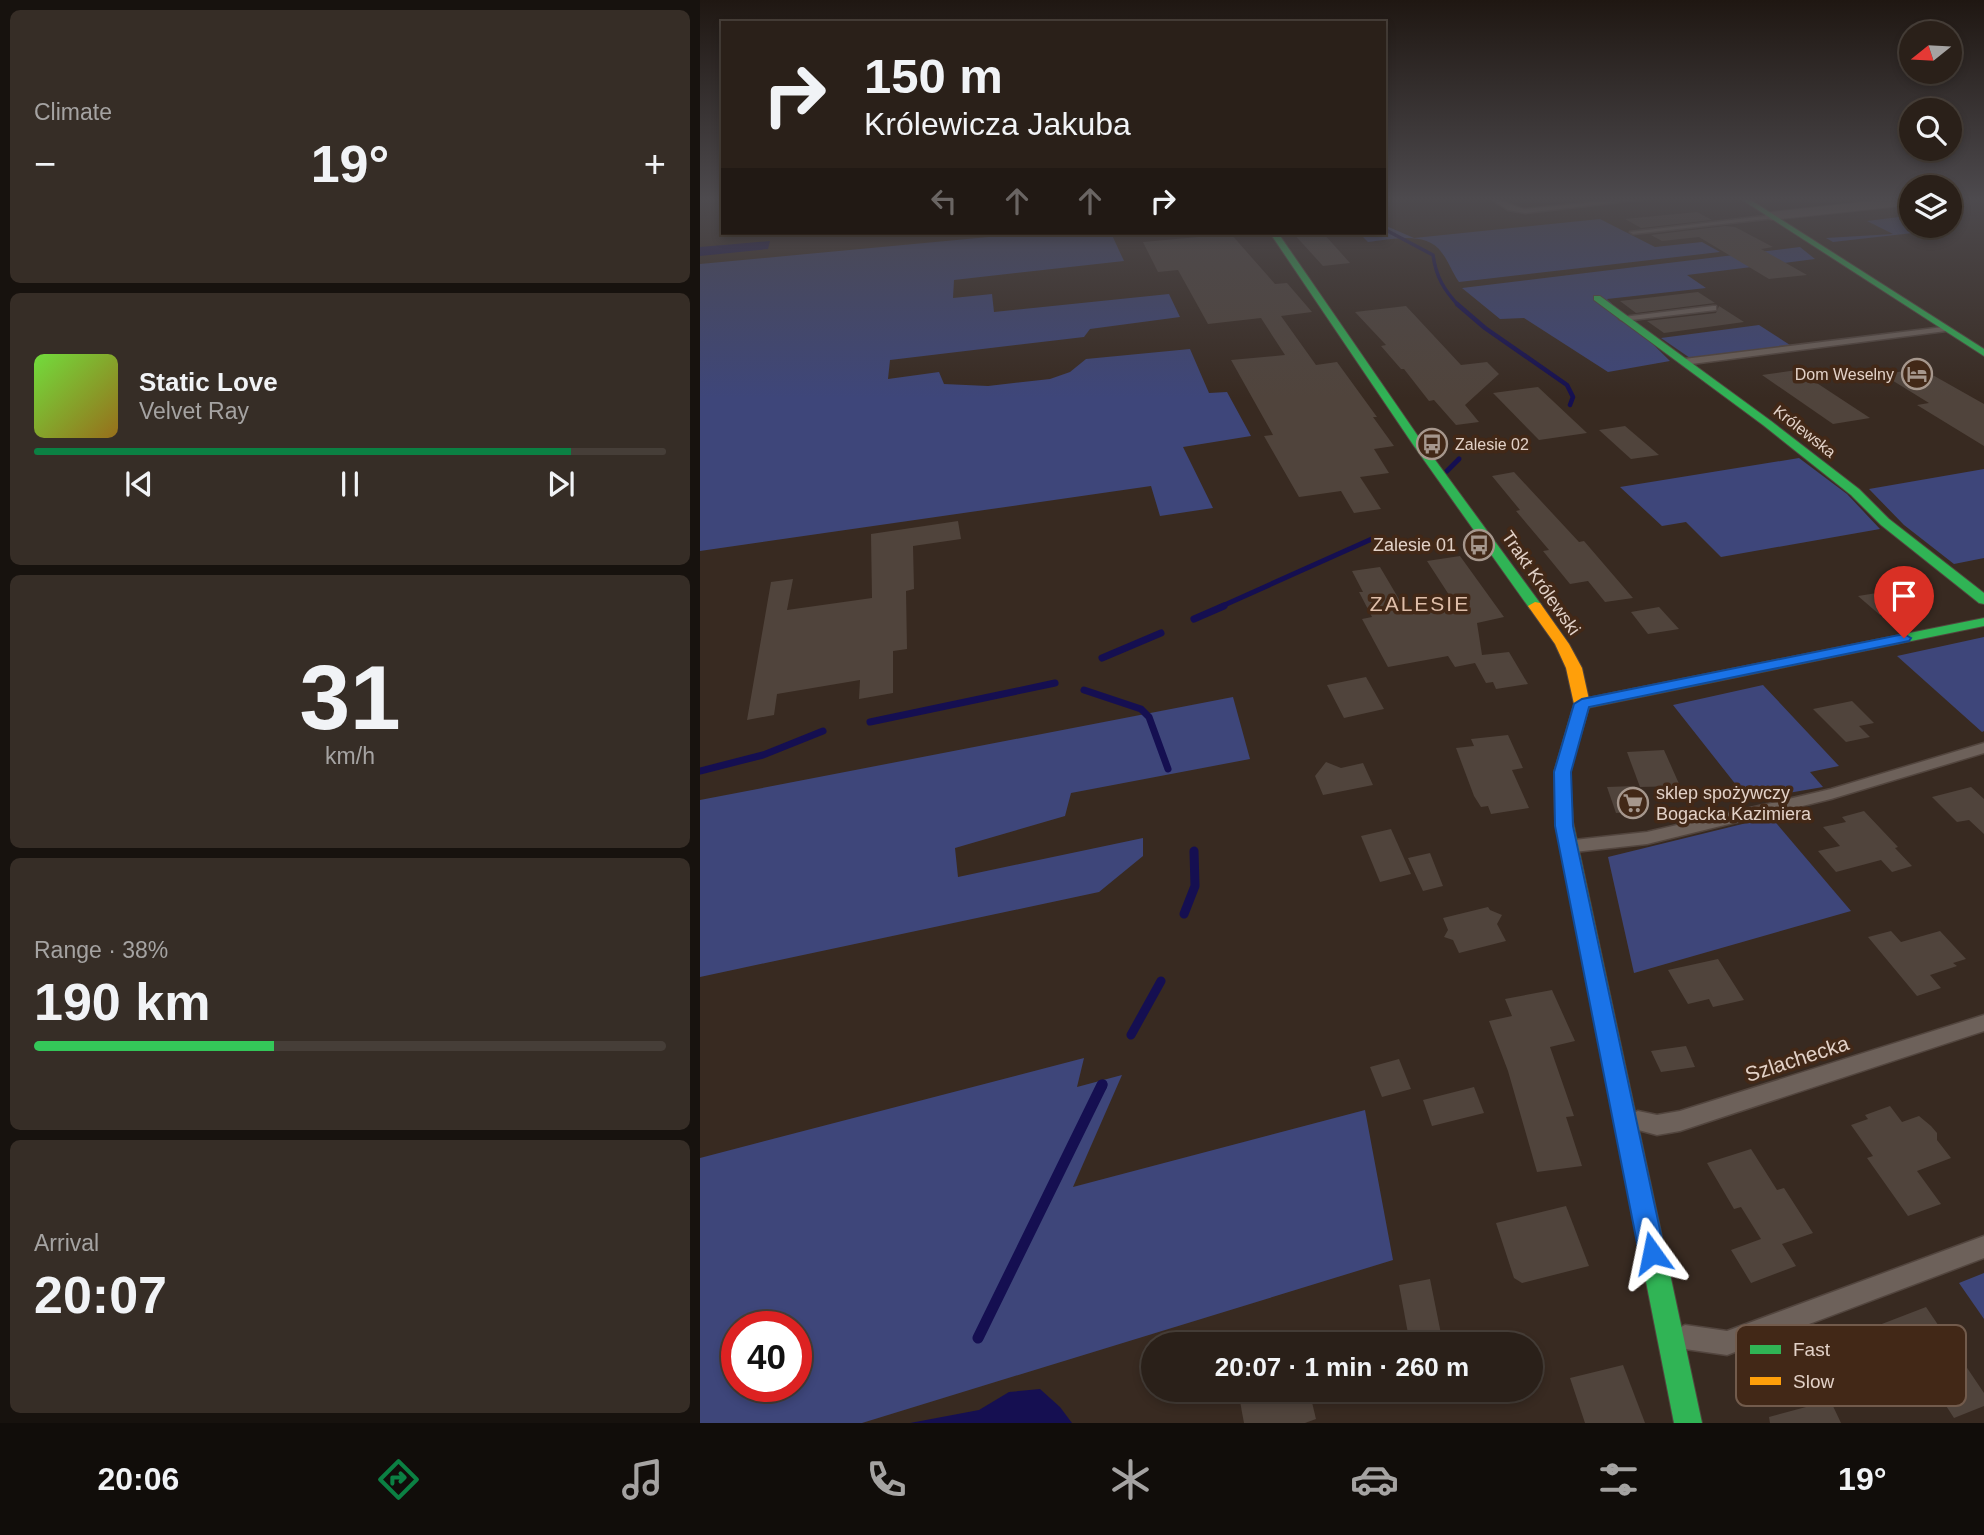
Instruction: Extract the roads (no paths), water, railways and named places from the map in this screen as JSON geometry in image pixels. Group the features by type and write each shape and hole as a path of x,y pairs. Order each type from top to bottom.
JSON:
{"street":[{"name":"Trakt Królewski","path":"1296,265 1418,444 1562,644 1574,668 1582,704 1562,772 1564,826 1688,1423"},
{"path":"1847,265 1984,353"},
{"name":"Królewska","path":"1597,298 1855,492 1885,522 1984,600"},
{"path":"1582,704 1984,622"}],"lane":[{"path":"1623,319 1713,308"},
{"path":"1684,362 1943,328"},
{"path":"1569,846 1594,846 1647,838 1818,798 1984,748"},
{"name":"Szlachecka","path":"1623,1118 1657,1125 1680,1121 1984,1023"},
{"path":"1775,1325 1984,1247"},
{"path":"1670,1335 1727,1343 1736,1340"}],"waterway":[{"path":"1435,265 1442,283 1458,305"},
{"path":"1458,305 1485,328 1567,385 1573,397 1570,405"},
{"path":"1447,471 1459,459"},
{"path":"1220,607 1374,538"},
{"path":"1194,619 1224,606"},
{"path":"1102,658 1161,633"},
{"path":"870,722 1055,683"},
{"path":"1084,690 1141,709 1149,717 1168,769"},
{"path":"700,771 763,755 823,731"},
{"path":"1184,914 1195,886 1194,851"},
{"path":"1131,1035 1161,981"},
{"path":"978,1338 1102,1085"}],"place":[{"name":"Dom Weselny","path":"1917,374"},
{"name":"Zalesie 02","path":"1432,444"},
{"name":"Zalesie 01","path":"1479,545"},
{"name":"sklep spożywczy Bogacka Kazimiera","path":"1633,803"}],"district":[{"name":"ZALESIE","path":"1420,604"}]}
